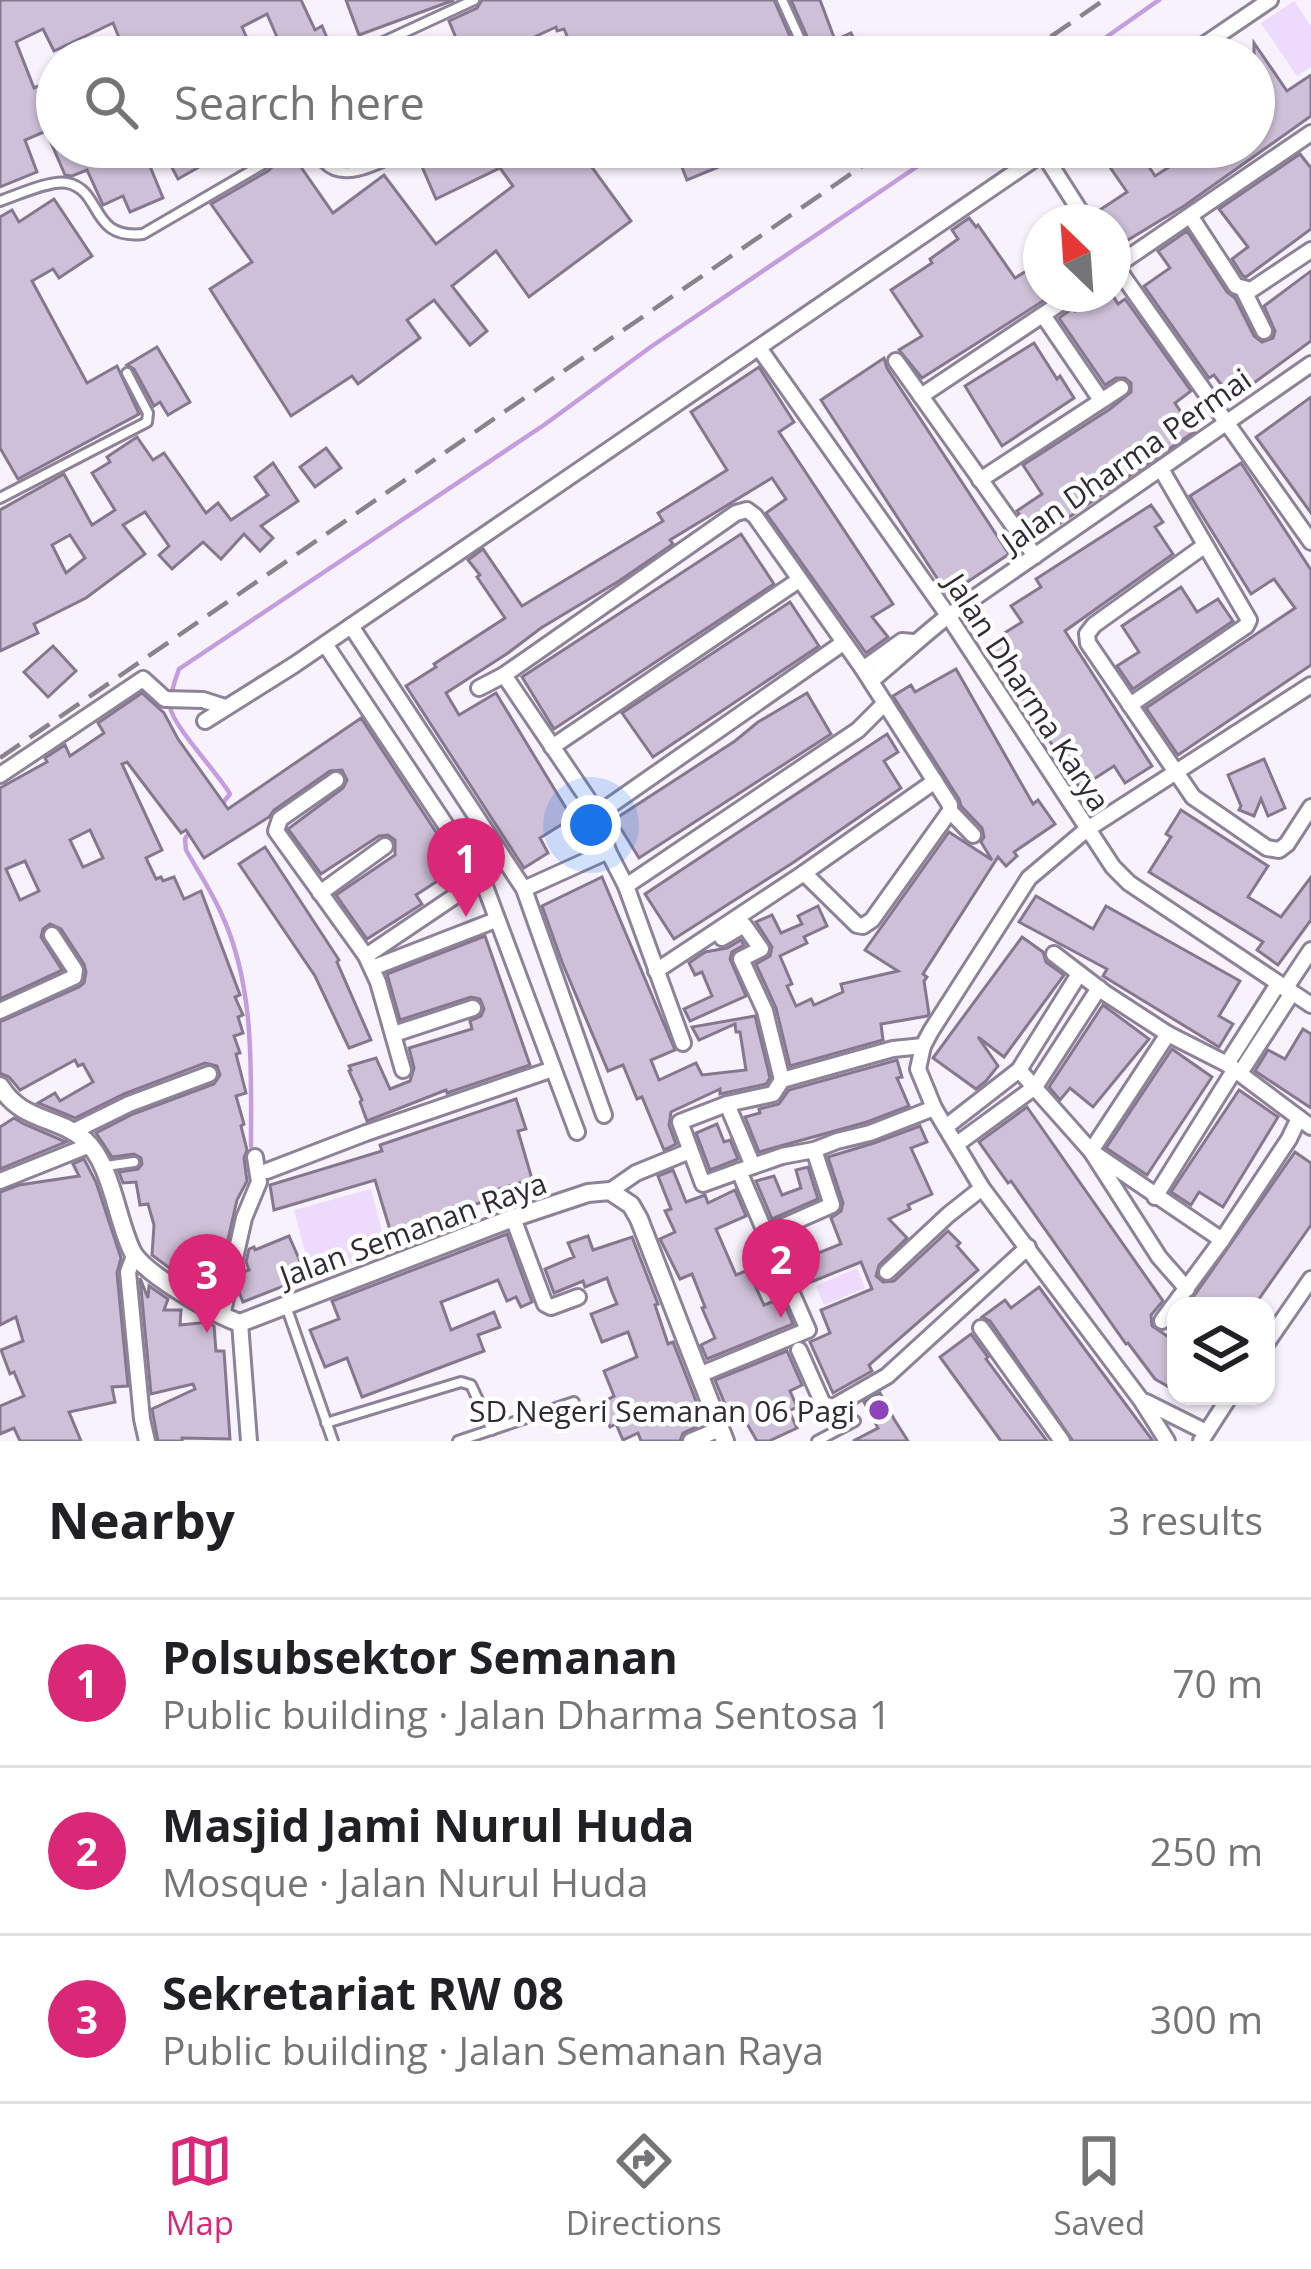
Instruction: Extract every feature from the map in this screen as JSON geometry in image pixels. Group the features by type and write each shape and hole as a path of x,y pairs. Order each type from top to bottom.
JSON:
{"street":[{"path":"1217,36 1270,0"},
{"path":"1275,159 1311,134"},
{"path":"206,722 1021,168"},
{"path":"1057,168 1077,204"},
{"path":"1131,254 1262,168"},
{"path":"1191,217 1236,286 1243,289 1251,290 1311,250"},
{"path":"1131,289 1311,542"},
{"path":"1243,289 1264,331"},
{"path":"920,396 1047,312"},
{"path":"1043,315 1101,400"},
{"name":"Jalan Dharma Karya","path":"759,348 948,616 1113,868 1129,884 1311,1005"},
{"path":"896,361 1035,556"},
{"name":"Jalan Dharma Permai","path":"867,675 902,641 913,642 1311,364"},
{"path":"980,480 1121,388"},
{"path":"1130,705 1249,622 1161,469"},
{"path":"479,688 736,512 747,510 867,675 950,805 872,920 863,926 856,925 804,873"},
{"path":"1204,546 1089,630 1088,643 1202,806 1268,848 1279,850 1311,807"},
{"path":"552,747 799,580"},
{"path":"351,626 524,890 604,1114"},
{"path":"598,814 843,643"},
{"path":"325,644 483,881 578,1132"},
{"path":"504,675 598,814 682,1042"},
{"path":"0,775 143,679 169,699 203,700 225,707"},
{"path":"1167,1441 982,1188 919,1075 923,1046 1029,878 1086,830 1308,692"},
{"path":"626,886 858,730 885,704"},
{"path":"335,780 276,825 276,831 368,962 403,1070"},
{"path":"656,971 935,781"},
{"path":"950,811 973,835"},
{"path":"320,893 385,846"},
{"path":"524,890 608,850"},
{"path":"368,962 458,894 483,881"},
{"path":"368,962 496,920"},
{"path":"714,932 721,938 744,925 760,949 741,958 765,1011 782,1080"},
{"path":"0,1011 74,977 75,970 52,934"},
{"path":"1155,1197 1311,950"},
{"path":"1054,954 1168,1034 1234,1069 1305,1123 1289,1139 1162,1321"},
{"path":"947,1126 1018,1070 1078,974"},
{"path":"957,1144 1035,1088 1099,988"},
{"path":"394,1034 473,1008"},
{"path":"1091,1151 1168,1034"},
{"path":"923,1046 892,1049 782,1080 773,1094 727,1103 680,1122 704,1185 782,1156 892,1126 934,1108"},
{"path":"267,1171 553,1070"},
{"path":"1018,1070 1091,1151 1159,1257 1187,1289"},
{"path":"72,1132 209,1074"},
{"path":"0,1086 19,1108 90,1145 134,1256 185,1294 231,1320"},
{"path":"698,1375 808,1330 766,1234 727,1103"},
{"path":"0,1181 90,1145"},
{"path":"766,1234 832,1205 814,1150"},
{"path":"690,1151 636,1173 610,1191 631,1205 639,1219 723,1435 691,1441"},
{"path":"1091,1151 1222,1240"},
{"path":"249,1441 231,1320 244,1218 259,1183 255,1157"},
{"path":"887,1272 982,1188"},
{"name":"Jalan Semanan Raya","path":"231,1320 286,1305 513,1218 588,1193 610,1191"},
{"path":"513,1218 545,1304 551,1307 578,1297"},
{"path":"799,1350 824,1404 833,1407 887,1376 1028,1247"},
{"path":"134,1256 128,1272 147,1441"},
{"path":"1275,1331 1311,1279"},
{"path":"981,1328 1062,1441"},
{"path":"1141,1400 1203,1436 1224,1405"}],"lane":[{"path":"396,36 474,0"},
{"path":"782,0 798,36"},
{"path":"0,201 70,183 113,232 143,234 256,168"},
{"path":"328,168 342,173 364,168"},
{"path":"0,498 147,422 148,413 127,374"},
{"path":"102,1167 134,1162"},
{"path":"286,1305 333,1441"},
{"path":"326,1423 461,1382 471,1385 493,1430"},
{"path":"458,1441 574,1402"},
{"path":"817,1441 855,1421"}],"shaded area":[{"path":"1294,1 1311,26 1311,67 1297,76 1275,44 1275,36 1261,23"},
{"path":"371,1189 388,1254 311,1276 294,1210"},
{"path":"857,1268 865,1288 824,1305 816,1286"}],"building":[{"path":"0,0 301,0 315,30 322,26 326,36 277,36 267,14 242,27 246,36 118,36 113,23 86,36 46,36 43,29 16,42 36,87 36,135 25,140 37,172 0,187"},
{"path":"346,0 454,0 359,35"},
{"path":"482,0 774,0 790,36 567,36 556,27 537,36 455,36 449,21 477,8"},
{"path":"791,0 820,0 834,36 807,36"},
{"path":"1275,74 1287,91 1311,75 1311,116 1275,142"},
{"path":"1300,154 1311,168 1311,229 1243,276 1232,259 1248,247 1219,209"},
{"path":"62,168 151,168 163,198 130,212 123,196 103,205 87,170 65,175"},
{"path":"172,168 197,168 178,179"},
{"path":"271,168 302,168 333,213 384,175 436,244 513,186 500,168 592,168 631,221 529,297 496,251 452,286 487,331 470,345 434,300 407,320 420,338 358,384 352,376 291,416 210,289 252,262 211,204"},
{"path":"423,168 500,168 436,199"},
{"path":"682,168 716,168 687,180"},
{"path":"1110,168 1150,168 1155,176 1168,168 1238,168 1131,238 1131,204 1109,204 1127,192"},
{"path":"54,199 92,256 59,278 53,269 32,281 87,383 117,366 139,414 18,479 0,448 0,217 12,210 19,222"},
{"path":"969,218 1015,278 1023,273 1026,312 922,378 899,350 922,336 891,290 958,239 952,230"},
{"path":"1187,231 1262,342 1273,338 1275,331 1264,306 1311,271 1311,341 1232,399 1214,375 1209,378 1144,286 1170,268 1158,251"},
{"path":"1131,307 1191,391 1175,403 1194,432 1037,539 1017,511 1042,494 1023,465 1131,392 1125,378 1105,385 1059,318 1067,312 1131,312"},
{"path":"1034,343 1074,398 1002,446 965,386"},
{"path":"157,347 190,402 168,415 160,402 154,406 134,369 127,365"},
{"path":"884,358 1009,554 948,595 821,400"},
{"path":"759,367 794,422 779,432 893,604 872,617 888,637 866,653 766,513 786,499 772,478 670,540 673,544 619,581 446,693 459,715 496,693 572,818 540,838 548,853 524,868 406,686 505,618 468,560 483,549 522,606 663,521 658,513 727,470 691,412"},
{"path":"1311,397 1311,513 1256,437"},
{"path":"137,437 153,460 164,453 206,513 218,503 231,520 268,495 255,477 273,463 298,501 261,526 273,538 260,551 244,534 221,559 203,542 172,569 159,555 169,546 145,512 123,525 145,554 86,598 34,624 38,633 0,651 0,510 64,474 92,525 115,510 92,473 110,462 107,457","holes":["70,535 85,558 66,573 52,545"]},
{"path":"326,448 341,468 315,487 300,467"},
{"path":"1241,463 1311,570 1311,665 1178,755 1146,708 1295,608 1274,579 1251,594 1190,496"},
{"path":"1151,505 1163,522 1155,527 1173,554 1065,631 1152,766 1125,783 1114,766 1080,788 987,644 1022,622 1011,606 1041,587 1036,579"},
{"path":"741,534 774,584 554,729 522,677"},
{"path":"1181,587 1197,612 1218,599 1233,621 1133,689 1117,666 1139,652 1122,626"},
{"path":"790,602 819,646 653,757 622,713"},
{"path":"53,646 76,671 48,697 24,672"},
{"path":"956,669 1033,804 1038,800 1055,824 1014,852 1017,856 1006,866 998,857 923,974 927,977 927,1016 881,1024 883,1040 790,1066 776,1008 756,964 770,956 772,947 756,922 772,915 781,933 802,924 798,916 818,906 827,926 780,956 796,1006 811,999 814,1005 843,992 841,984 898,971 865,950 949,832 992,860 981,842 982,828 961,806 893,696 911,685 915,692"},
{"path":"142,693 164,713 228,809 361,718 459,867 416,895 422,904 367,939 336,895 395,855 395,840 379,836 321,874 288,829 343,788 347,780 342,770 330,771 204,858 127,762 122,764 162,850 146,858 156,879 174,877 184,899 201,891 240,995 235,997 243,1015 238,1017 243,1033 234,1036 246,1093 236,1096 244,1124 247,1181 237,1200 219,1278 204,1277 203,1285 191,1284 152,1255 154,1225 148,1204 140,1205 136,1182 123,1183 119,1172 138,1169 141,1158 134,1154 112,1157 96,1133 214,1084 220,1075 217,1066 205,1063 75,1118 38,1103 55,1093 60,1101 93,1082 83,1064 78,1066 75,1060 20,1090 0,1073 0,1022 79,987 86,972 61,929 50,924 41,937 62,970 0,999 0,788 47,762 45,758 65,745 70,756 104,733 98,723","holes":["90,830 103,858 83,867 70,840","25,861 39,891 20,900 6,869"]},
{"path":"807,693 831,734 639,858 615,819"},
{"path":"887,734 898,752 884,761 901,788 674,939 645,894"},
{"path":"1264,759 1285,808 1268,816 1261,799 1254,816 1239,810 1228,775"},
{"path":"1181,810 1268,866 1248,897 1281,917 1311,877 1311,920 1278,965 1257,950 1263,942 1149,872"},
{"path":"265,847 339,960 371,1040 349,1048 315,976 239,864"},
{"path":"602,877 675,1050 651,1060 659,1080 696,1063 702,1075 746,1070 735,1024 699,1040 692,1027 755,1016 770,1078 766,1084 720,1094 720,1089 671,1112 669,1125 676,1144 664,1150 623,1065 608,1071 542,906"},
{"path":"1036,896 1093,929 1106,906 1240,981 1219,1016 1233,1024 1219,1047 1103,976 1107,969 1019,922"},
{"path":"485,936 530,1065 446,1090 367,1121 349,1066 376,1058 390,1089 410,1081 414,1068 409,1048 472,1029 470,1021 484,1009 480,999 471,997 400,1020 387,974"},
{"path":"1022,937 1064,975 1004,1057 978,1037 998,1066 976,1089 933,1058"},
{"path":"741,940 744,945 730,959 746,996 690,1021 684,1009 712,996 702,972 695,975 689,963"},
{"path":"1103,1005 1149,1039 1093,1107 1070,1088 1060,1100 1049,1087"},
{"path":"1303,1029 1311,1034 1311,1108 1255,1071 1268,1050 1285,1059"},
{"path":"1172,1049 1212,1077 1147,1175 1106,1148"},
{"path":"897,1060 902,1077 897,1078 909,1106 759,1152 745,1117 779,1104 789,1090"},
{"path":"1239,1090 1278,1117 1223,1207 1199,1192 1191,1205 1171,1192"},
{"path":"516,1099 526,1129 518,1131 532,1179 489,1192 491,1199 391,1233 375,1180 274,1210 270,1185 382,1151 380,1145"},
{"path":"1027,1107 1163,1301 1151,1315 1152,1326 1167,1336 1167,1386 1155,1379 1126,1344 979,1142"},
{"path":"14,1118 66,1142 0,1169 0,1127"},
{"path":"717,1124 738,1159 710,1170 696,1133"},
{"path":"920,1126 927,1142 911,1148 932,1194 889,1219 907,1238 879,1265 876,1276 883,1282 894,1281 948,1231 978,1270 869,1365 872,1371 833,1393 810,1342 830,1333 821,1310 872,1289 861,1262 801,1286 791,1264 841,1244 831,1218 843,1203 828,1157"},
{"path":"1295,1152 1311,1163 1311,1225 1260,1297 1193,1297"},
{"path":"84,1159 121,1258 117,1273 128,1386 112,1387 115,1402 69,1412 81,1441 20,1441 14,1428 0,1434 0,1406 24,1396 1,1350 23,1341 16,1317 0,1325 0,1192 79,1176 73,1164"},
{"path":"808,1167 818,1199 772,1219 756,1181 774,1176 782,1195 801,1188 796,1170"},
{"path":"673,1170 686,1202 705,1195 708,1203 735,1190 746,1216 716,1229 736,1275 748,1270 764,1305 782,1298 793,1324 707,1359 701,1345 715,1338 705,1307 692,1274 680,1279 660,1239 675,1232 658,1176"},
{"path":"507,1234 532,1302 521,1307 516,1297 507,1301 498,1280 441,1302 451,1330 494,1312 500,1327 478,1335 484,1351 362,1397 347,1358 325,1367 310,1330 339,1319 332,1301"},
{"path":"289,1236 307,1277 243,1302 239,1292 243,1272 249,1270 249,1249"},
{"path":"588,1236 593,1250 632,1237 668,1344 673,1342 701,1414 692,1418 696,1427 683,1433 680,1441 641,1441 638,1433 623,1440 616,1424 610,1427 600,1404 614,1396 604,1371 637,1357 628,1332 602,1342 591,1314 617,1304 607,1278 585,1287 583,1281 554,1293 545,1269 574,1257 568,1243"},
{"path":"140,1278 148,1298 149,1286 168,1299 164,1310 181,1310 180,1325 208,1322 214,1326 216,1351 224,1351 230,1439 158,1441 152,1409 195,1389 193,1384 151,1394"},
{"path":"1039,1287 1153,1441 1073,1441 990,1321 982,1317 1005,1300 1011,1308"},
{"path":"971,1334 1047,1441 1001,1441 940,1357"},
{"path":"787,1351 802,1385 790,1391 797,1407 789,1411 797,1428 769,1441 757,1441 739,1410 729,1414 715,1380"},
{"name":"SD Negeri Semanan 06 Pagi","path":"880,1393 908,1441 853,1441 878,1428 864,1402"}],"waterway":[{"path":"1108,36 1159,0"},
{"path":"222,804 230,794 172,714 171,697 179,669 544,425 915,168"},
{"path":"190,831 186,850 233,942 246,999 251,1146"}],"railway":[{"path":"1052,36 1104,0"},
{"path":"0,758 859,168"}],"place":[{"name":"Polsubsektor Semanan","path":"466,917"},
{"name":"Masjid Jami Nurul Huda","path":"781,1318"},
{"name":"Sekretariat RW 08","path":"207,1333"},
{"name":"SD Negeri Semanan 06 Pagi","path":"879,1410"}]}
